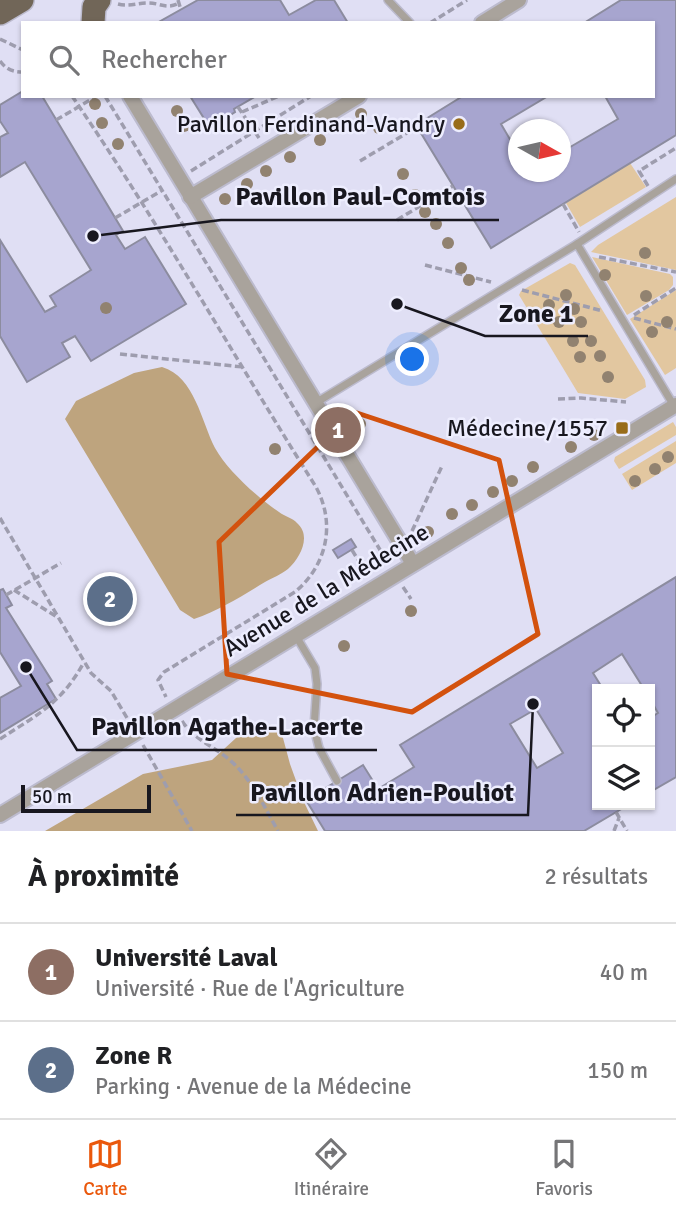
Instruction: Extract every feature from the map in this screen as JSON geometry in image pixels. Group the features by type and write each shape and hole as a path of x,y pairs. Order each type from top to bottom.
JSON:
{"highway":[{"path":"0,13 22,0"},
{"path":"93,21 94,7 107,2"}],"street":[{"path":"485,21 519,0"},
{"path":"131,98 413,564"},
{"path":"190,197 356,98"},
{"name":"Avenue de la Médecine","path":"0,815 675,406"}],"lane":[{"path":"388,0 408,21"},
{"path":"317,402 580,242 676,179"},
{"path":"580,242 583,254 675,406"},
{"path":"296,636 315,668 317,687 314,728 319,748 337,781"}],"path":[{"path":"433,21 467,0"},
{"path":"107,2 128,6 150,3 166,7 177,2 181,10"},
{"path":"0,39 21,49"},
{"path":"0,61 5,68 21,72"},
{"path":"73,98 141,202 321,496 327,524 325,549 314,573 295,592 160,675 159,685 166,697"},
{"path":"56,120 94,98"},
{"path":"106,98 388,563"},
{"path":"242,112 274,98"},
{"path":"191,171 308,98"},
{"path":"238,107 250,125"},
{"path":"360,161 417,127"},
{"path":"653,194 639,171 676,148"},
{"path":"115,218 169,186"},
{"path":"397,220 453,186"},
{"path":"563,204 580,242"},
{"path":"583,254 676,272"},
{"path":"425,265 619,315"},
{"path":"676,288 630,317 676,329"},
{"path":"120,354 243,367"},
{"path":"558,400 581,398 626,402"},
{"path":"412,531 442,466"},
{"path":"0,518 84,662 95,679 111,691 127,718"},
{"path":"352,550 360,563"},
{"path":"6,595 61,563"},
{"path":"403,587 411,599"},
{"path":"15,590 58,619"},
{"path":"0,740 55,702 71,685 84,662"},
{"path":"182,721 190,733 217,749 235,764 253,788 278,831"},
{"path":"143,745 192,831"},
{"path":"616,812 627,831"},
{"path":"614,831 619,818"}],"highlighted area":[{"path":"354,412 499,460 538,634 412,712 227,674 219,542"}],"shaded area":[{"path":"630,163 646,187 580,227 566,203"},
{"path":"676,197 676,270 591,252 598,245"},
{"path":"592,257 670,274 673,277 673,285 627,315"},
{"path":"570,263 575,265 645,380 646,387 625,399 578,393 519,295 521,291"},
{"path":"676,290 676,368 665,375 630,319"},
{"path":"162,367 173,372 190,390 215,448 227,465 262,500 295,521 304,534 303,547 288,569 231,602 194,619 180,610 65,419 76,401 134,373"},
{"path":"673,422 676,435 619,469 614,461 615,457"},
{"path":"676,441 676,463 632,490 622,474"},
{"path":"265,723 275,726 283,738 303,800 318,831 45,831 143,774 212,760 248,727"}],"building":[{"path":"198,0 280,0 289,15 316,0 334,0 347,21 161,21"},
{"name":"Pavillon Ferdinand-Vandry","path":"621,0 676,0 676,135 491,248 416,125 460,98 545,98 501,124 508,136 508,182 571,182 571,147 618,119 606,98 655,98 655,21 587,21"},
{"path":"21,92 21,98 43,98 123,231 116,235 125,249 145,237 186,304 91,361 75,336 62,343 70,357 27,382 0,336 0,240 45,312 56,306 50,296 91,270 25,162 0,177 0,137 8,133 0,121 0,105"},
{"path":"191,98 253,98 234,109 235,112 210,128"},
{"path":"351,539 356,547 338,558 333,550"},
{"path":"676,577 676,777 655,789 655,715 658,713 655,708 655,684 641,684 622,654 593,673 600,684 592,684 592,810 620,810 584,831 325,831 306,800 363,765 378,789 414,767 400,745","holes":["536,709 563,753 537,768 510,724"]},
{"path":"3,589 12,605 6,608 52,681 47,684 56,699 0,733 0,698 21,686 0,652 0,590"}],"place":[{"name":"Pavillon Ferdinand-Vandry","path":"459,124"},
{"name":"Pavillon Paul-Comtois","path":"93,236"},
{"name":"Zone 1","path":"397,304"},
{"name":"Médecine/1557","path":"622,428"},
{"name":"Université Laval","path":"338,430"},
{"name":"Zone R","path":"110,599"},
{"name":"Pavillon Agathe-Lacerte","path":"26,667"},
{"name":"Pavillon Adrien-Pouliot","path":"533,704"}]}
